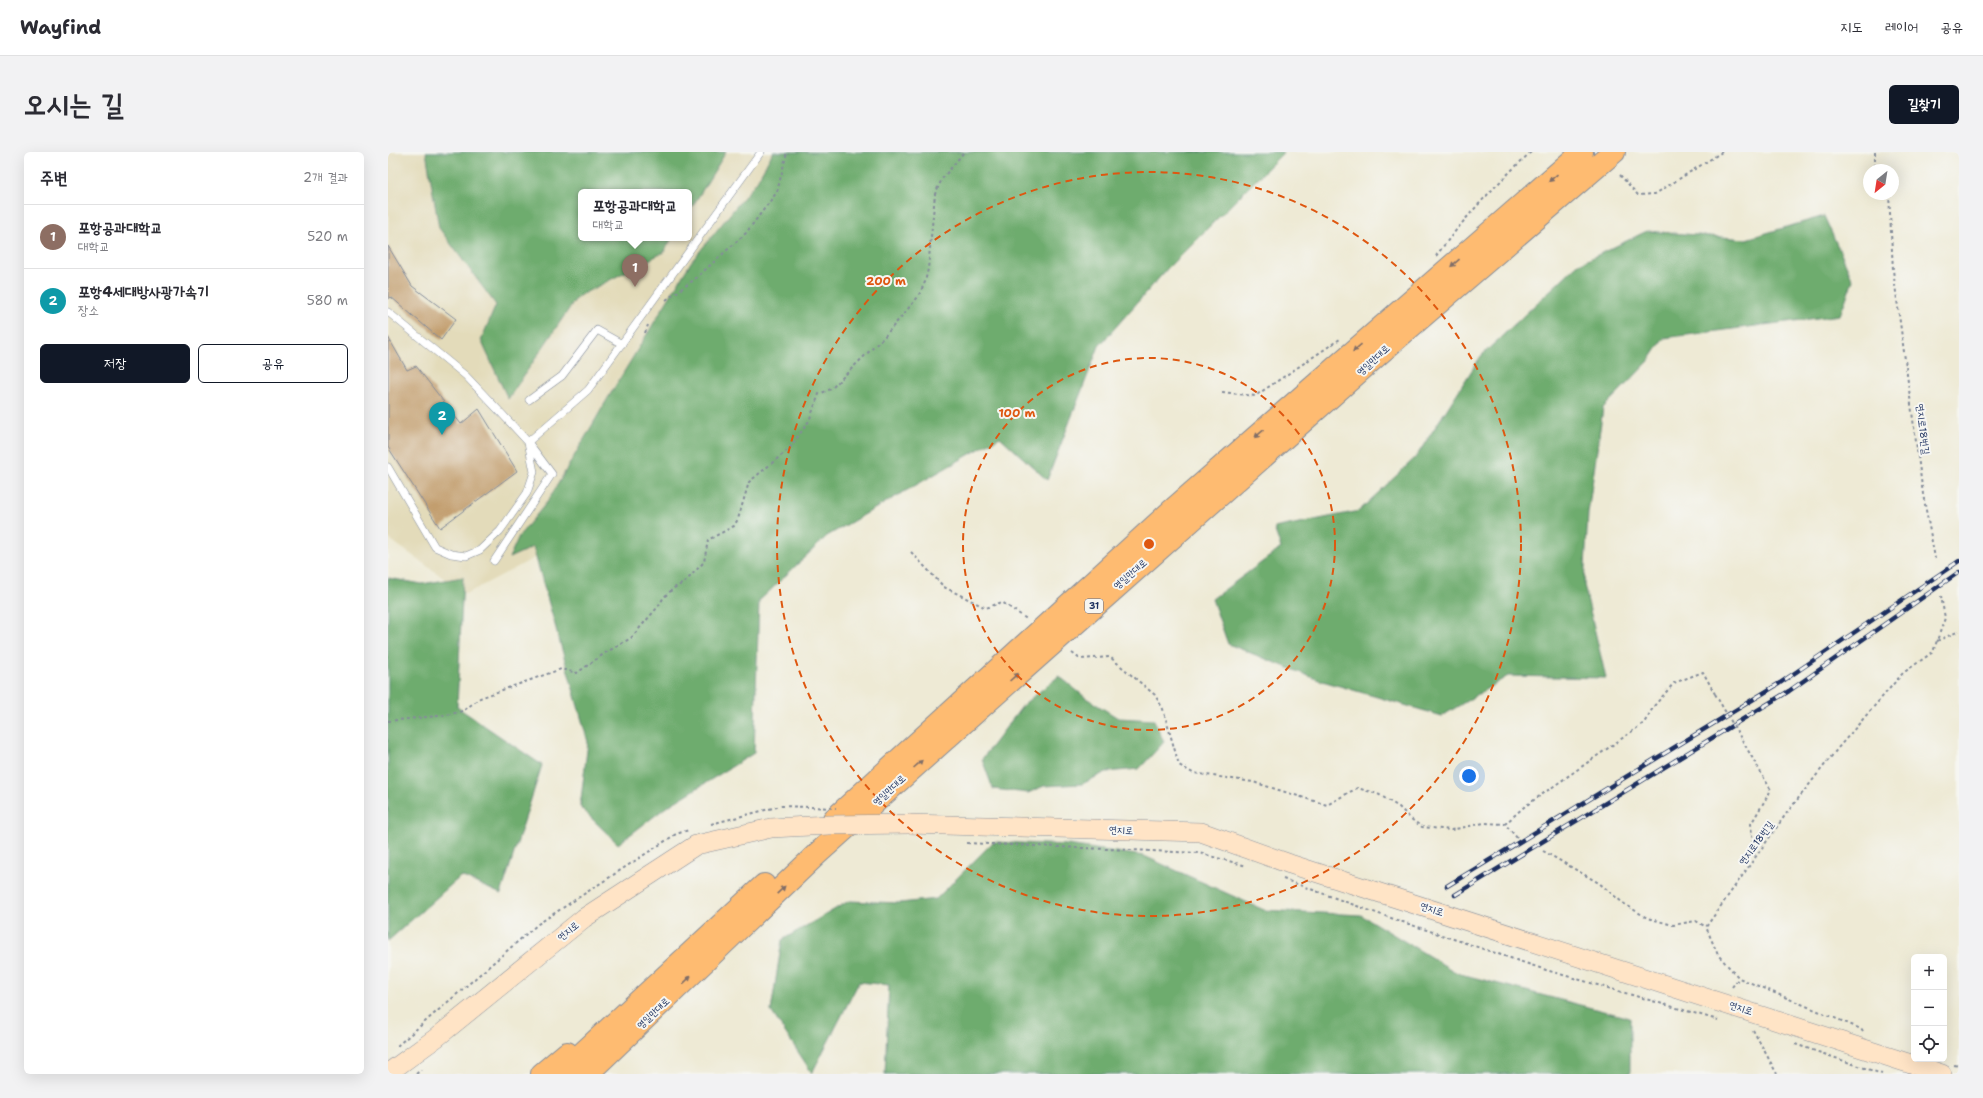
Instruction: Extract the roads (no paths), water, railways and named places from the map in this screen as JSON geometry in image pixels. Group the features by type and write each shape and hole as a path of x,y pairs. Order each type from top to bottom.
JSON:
{"highway":[{"name":"영일만대로","path":"587,1074 670,985 878,778 1170,512 1582,152"},
{"name":"영일만대로","path":"560,1074 670,985 1102,598 1278,445 1380,353 1614,152"},
{"path":"542,1074 613,1015 670,985"},
{"path":"601,1074 627,1049 670,985"}],"main road":[{"name":"연지로","path":"388,1074 436,1038 584,918 696,845 770,828 829,825 909,824 1200,832 1298,866 1942,1074"}],"lane":[{"path":"528,442 588,390 761,152"},
{"path":"388,312 466,376 528,442 552,474 494,561"},
{"path":"529,400 562,376 597,330 622,344"},
{"path":"388,467 435,547 451,554 466,556 480,550 500,531 528,493 534,472 528,442"}],"railway":[{"path":"1447,886 1780,683 1959,561"},
{"path":"1455,895 1789,691 1959,572"}],"place":[{"name":"포항공과대학교","path":"635,287"},
{"name":"포항4세대방사광가속기","path":"442,435"}]}
